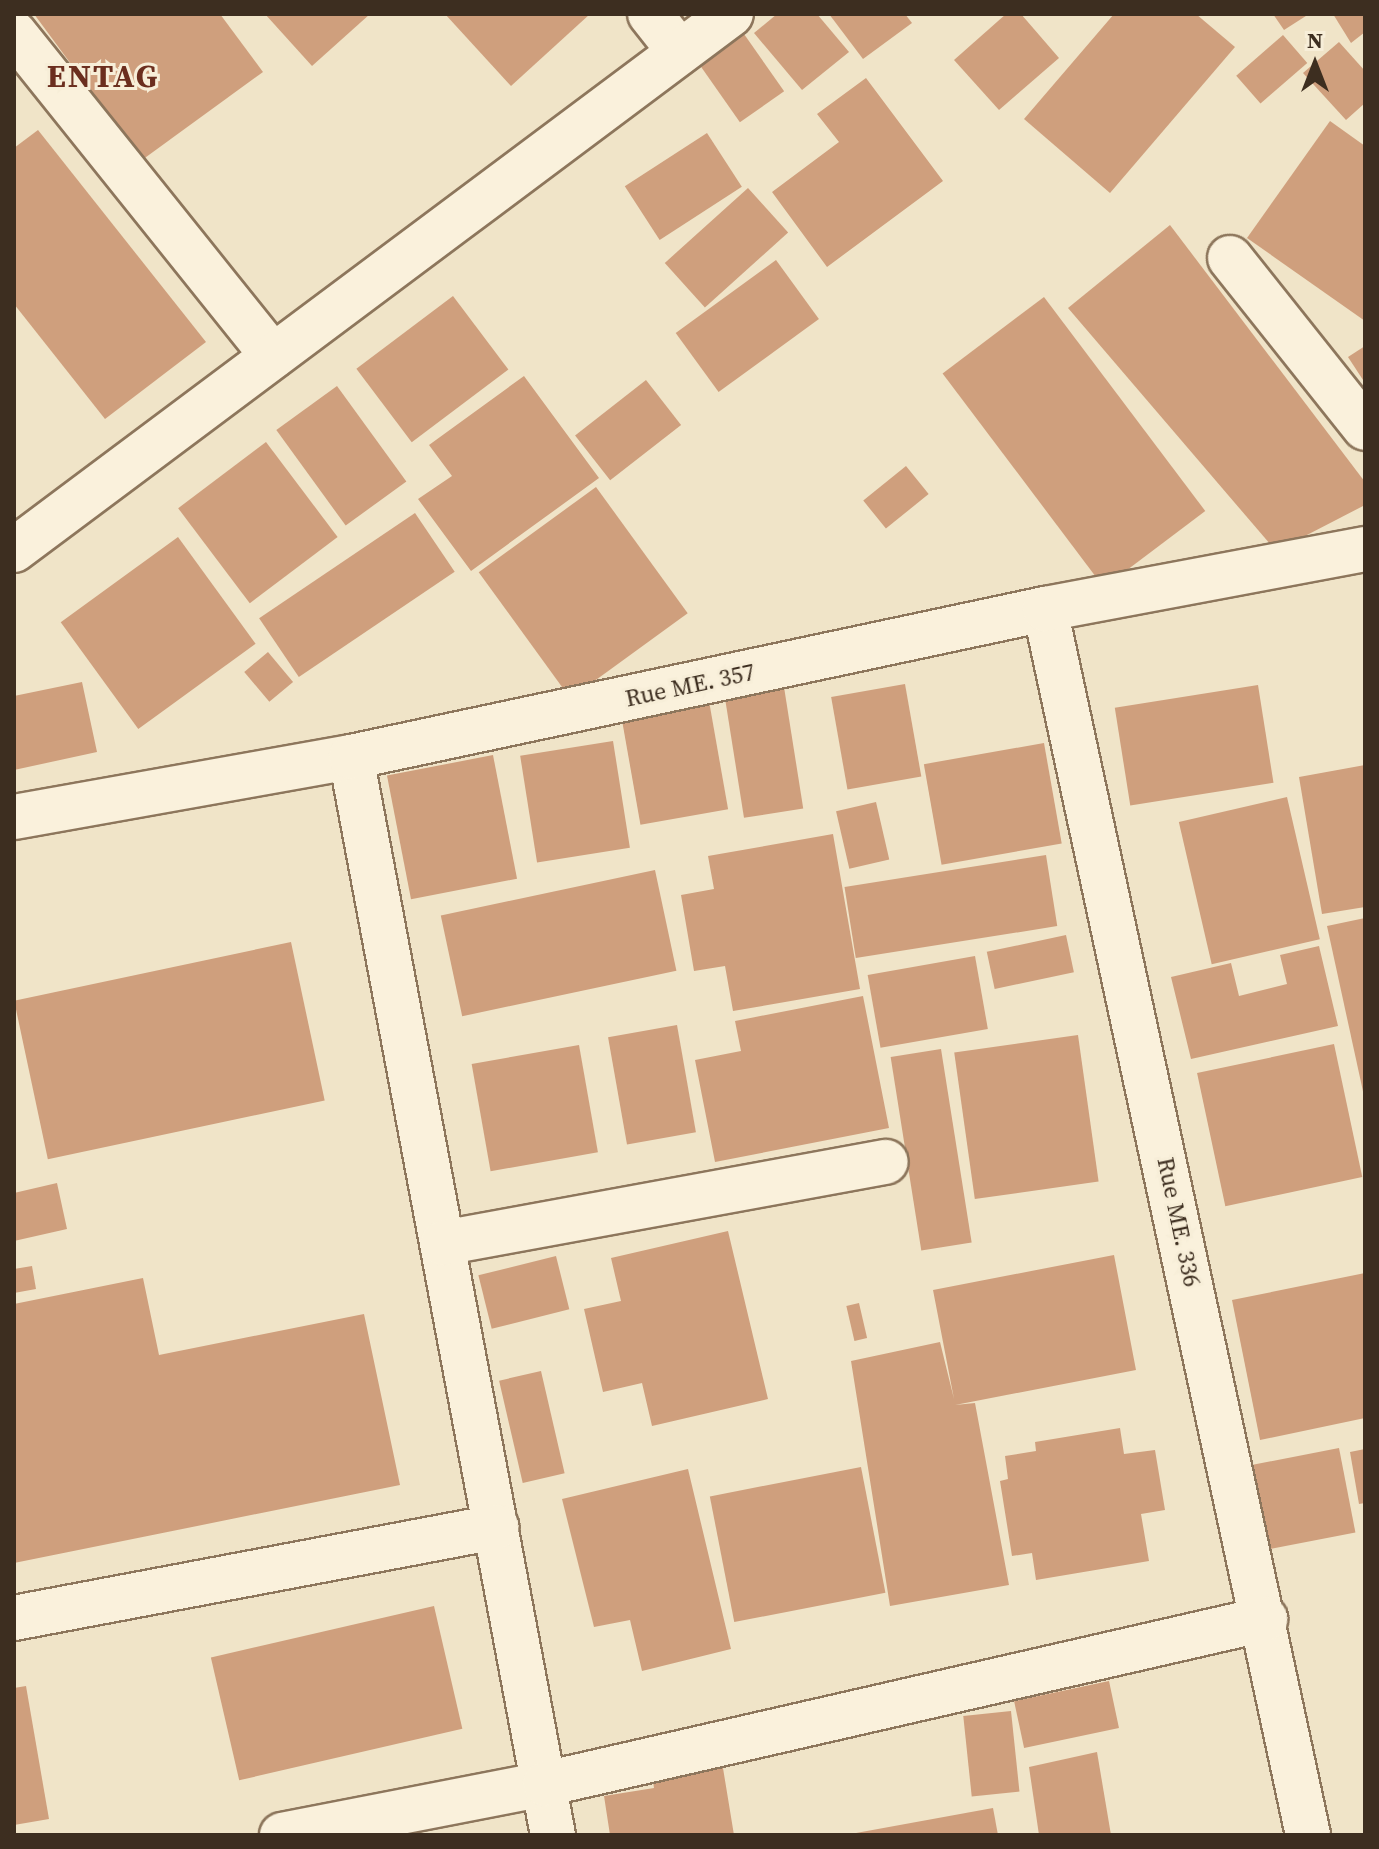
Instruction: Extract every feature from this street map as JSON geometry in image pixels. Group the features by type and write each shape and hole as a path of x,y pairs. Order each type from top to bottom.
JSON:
{"street":[{"path":"650,14 680,52"},
{"path":"14,550 731,14"},
{"path":"14,33 273,356"},
{"path":"1230,258 1365,428"},
{"name":"Rue ME. 357","path":"14,817 351,757 1045,609 1365,549"},
{"name":"Rue ME. 336","path":"1045,609 1265,1619 1308,1835"},
{"path":"351,757 553,1835"},
{"path":"443,1243 886,1162"},
{"path":"14,1618 497,1527"},
{"path":"282,1835 545,1784 1265,1619"}],"building":[{"path":"34,14 220,14 263,72 142,160"},
{"path":"265,14 370,14 312,66"},
{"path":"445,14 590,14 511,86"},
{"path":"777,14 817,14 849,52 802,90 754,33"},
{"path":"829,14 905,14 912,23 863,59"},
{"path":"1006,14 1021,14 1059,58 999,110 954,60"},
{"path":"1114,14 1196,14 1235,47 1110,193 1024,119"},
{"path":"1273,14 1309,14 1284,30"},
{"path":"1333,14 1365,14 1365,32 1351,43"},
{"path":"744,34 784,91 740,122 700,65"},
{"path":"1283,35 1307,63 1260,104 1236,76"},
{"path":"1339,42 1365,71 1365,103 1346,120 1303,73"},
{"path":"866,78 943,181 827,267 772,192 839,142 817,114"},
{"path":"1330,121 1365,146 1365,321 1247,238"},
{"path":"38,130 206,342 105,419 14,304 14,148"},
{"path":"707,133 742,187 660,240 625,186"},
{"path":"748,188 788,233 705,308 665,263"},
{"path":"1170,225 1365,482 1365,505 1276,551 1068,308"},
{"path":"776,260 819,319 719,392 676,333"},
{"path":"453,296 508,369 412,442 356,369"},
{"path":"1044,297 1205,511 1104,587 943,373"},
{"path":"1365,346 1365,383 1348,357"},
{"path":"524,376 599,478 471,571 418,499 452,476 429,445"},
{"path":"646,380 681,425 610,480 575,435"},
{"path":"337,386 406,481 346,526 276,430"},
{"path":"266,442 338,537 250,603 178,508"},
{"path":"906,466 929,494 886,529 863,501"},
{"path":"596,487 688,613 570,698 479,572"},
{"path":"415,513 455,572 299,677 259,618"},
{"path":"178,537 256,644 138,729 61,622"},
{"path":"268,652 293,682 269,702 244,672"},
{"path":"82,682 97,752 14,770 14,696"},
{"path":"905,684 921,777 847,790 831,697"},
{"path":"1258,685 1273,783 1130,805 1115,708"},
{"path":"784,687 803,808 744,818 725,696"},
{"path":"709,701 728,809 640,825 621,716"},
{"path":"613,741 630,848 537,862 520,756"},
{"path":"1044,743 1062,843 942,865 924,764"},
{"path":"493,755 517,879 411,899 387,776"},
{"path":"1365,765 1365,907 1322,914 1299,777"},
{"path":"1287,797 1320,939 1212,964 1179,822"},
{"path":"876,802 889,859 849,869 836,811"},
{"path":"833,834 860,989 733,1011 725,966 694,971 681,895 714,889 708,856"},
{"path":"1046,855 1057,926 856,958 845,887"},
{"path":"655,870 676,971 462,1016 441,916"},
{"path":"1365,918 1365,1096 1364,1096 1327,926"},
{"path":"1066,935 1074,972 995,989 987,952"},
{"path":"291,942 325,1100 48,1159 14,1001"},
{"path":"1319,946 1338,1026 1191,1059 1171,977 1231,963 1239,996 1287,984 1280,955"},
{"path":"975,956 988,1029 881,1048 868,975"},
{"path":"863,996 889,1128 715,1162 695,1060 741,1051 735,1021"},
{"path":"677,1025 696,1132 627,1144 608,1037"},
{"path":"1078,1035 1099,1182 975,1199 954,1052"},
{"path":"1334,1044 1362,1177 1225,1206 1197,1073"},
{"path":"579,1045 598,1152 491,1171 472,1064"},
{"path":"941,1049 972,1243 921,1251 891,1057"},
{"path":"57,1183 67,1229 14,1241 14,1193"},
{"path":"728,1231 768,1399 652,1426 642,1383 603,1392 584,1309 621,1301 611,1258"},
{"path":"1114,1255 1136,1370 955,1405 975,1403 1009,1585 890,1606 851,1361 940,1342 954,1399 933,1290"},
{"path":"556,1256 569,1309 492,1329 478,1275"},
{"path":"32,1266 36,1289 14,1293 14,1269"},
{"path":"1365,1273 1365,1418 1260,1440 1232,1300"},
{"path":"143,1278 159,1355 364,1314 400,1485 14,1563 14,1304"},
{"path":"859,1303 867,1338 854,1341 846,1306"},
{"path":"541,1371 565,1473 523,1483 499,1381"},
{"path":"1120,1428 1124,1454 1155,1450 1165,1510 1141,1514 1149,1561 1036,1580 1032,1553 1012,1556 1000,1481 1008,1479 1005,1456 1036,1451 1035,1442"},
{"path":"1339,1448 1355,1532 1264,1550 1248,1466"},
{"path":"1365,1449 1365,1503 1359,1504 1350,1452"},
{"path":"861,1467 885,1593 734,1622 710,1496"},
{"path":"688,1469 731,1649 642,1671 630,1620 594,1627 562,1499"},
{"path":"434,1606 462,1729 239,1780 211,1658"},
{"path":"1109,1681 1119,1728 1024,1748 1014,1701"},
{"path":"26,1686 49,1819 14,1825 14,1688"},
{"path":"1011,1711 1019,1792 972,1797 963,1716"},
{"path":"1097,1752 1111,1835 1039,1835 1029,1767"},
{"path":"722,1762 734,1835 610,1835 604,1796 654,1788 652,1774"},
{"path":"993,1808 998,1835 856,1835 856,1833"}],"district":[{"name":"ENTAG","path":"103,76"}]}
